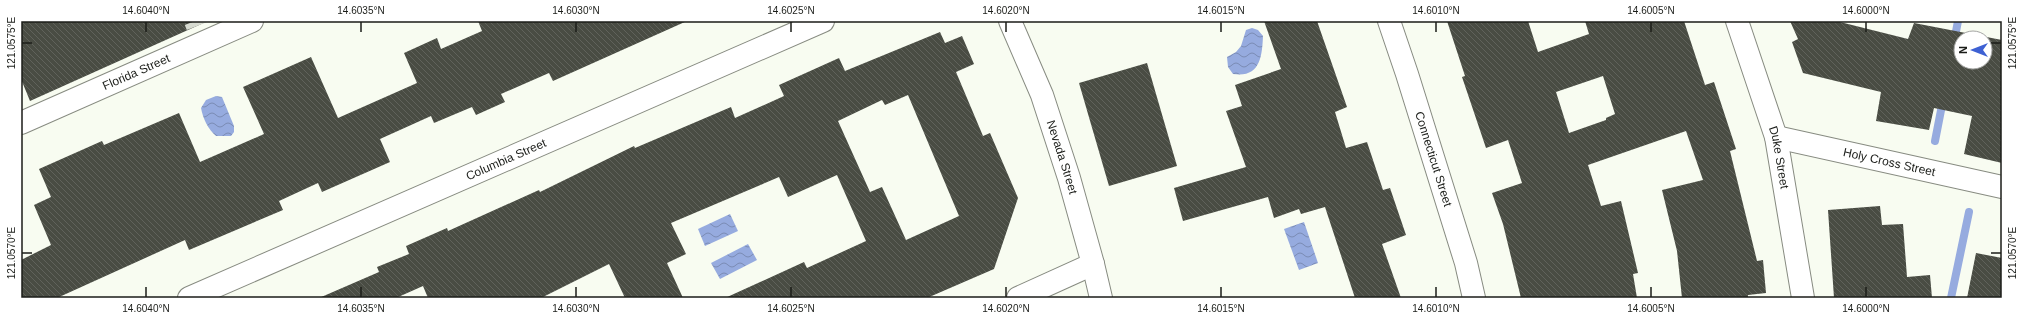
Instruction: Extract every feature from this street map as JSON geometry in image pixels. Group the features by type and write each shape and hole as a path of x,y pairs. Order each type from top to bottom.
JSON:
{"street":[{"name":"Florida Street","path":"21,123 201,34 252,21"},
{"name":"Columbia Street","path":"189,298 823,21"},
{"name":"Nevada Street","path":"1010,21 1042,95 1069,178 1101,298"},
{"name":"Connecticut Street","path":"1389,21 1464,255 1474,298"},
{"name":"Duke Street","path":"1737,21 1776,137 1803,298"},
{"name":"Holy Cross Street","path":"1776,137 2002,188"},
{"path":"1018,298 1093,264"}],"water":[{"path":"1252,28 1258,30 1263,36 1262,51 1258,64 1249,73 1233,74 1228,67 1227,57 1236,52 1241,46 1246,30"},
{"path":"216,96 222,97 234,126 234,132 231,136 216,136 206,124 203,116 201,108 206,100"},
{"path":"730,214 738,231 705,246 698,229"},
{"path":"1304,222 1318,263 1299,270 1284,229"},
{"path":"748,244 757,260 720,279 711,263"}],"building":[{"path":"21,21 208,21 30,101 21,79"},
{"path":"478,21 687,21 553,81 549,73 501,94 505,102 476,115 472,107 434,123 431,116 380,139 390,162 322,192 318,183 279,201 283,210 189,250 185,240 57,298 21,298 21,260 51,245 34,205 51,197 39,169 102,141 104,145 179,113 200,162 264,134 243,87 311,57 338,118 417,83 404,53 437,38 441,49 482,31"},
{"path":"1264,21 1317,21 1347,107 1335,112 1346,148 1367,142 1383,190 1390,188 1406,235 1382,244 1401,298 1355,298 1325,207 1301,214 1299,209 1274,218 1268,197 1183,221 1174,188 1246,167 1226,111 1242,106 1235,85 1281,69"},
{"path":"1447,21 1528,21 1538,52 1589,34 1585,21 1684,21 1705,85 1714,82 1736,149 1730,151 1757,261 1763,260 1766,293 1748,295 1748,298 1682,298 1677,251 1662,190 1703,180 1686,131 1588,165 1601,206 1621,201 1638,273 1633,274 1637,298 1521,298 1503,224 1492,193 1522,183 1508,140 1486,148 1462,77 1465,76","holes":["1603,76 1615,114 1606,118 1606,120 1569,133 1556,92"]},
{"path":"1790,21 1836,21 1908,39 1914,23 1953,31 1953,70 1993,70 1993,38 2002,40 2002,163 1964,154 1972,116 1934,108 1929,130 1876,121 1881,92 1803,73 1792,42 1798,39"},
{"path":"940,32 945,43 962,36 974,64 956,72 983,136 990,133 1018,198 994,269 927,298 725,298 804,262 807,268 866,241 837,175 788,197 779,177 671,223 686,254 667,263 683,298 625,298 609,264 541,298 428,298 423,286 396,298 319,298 379,272 377,267 409,254 406,246 447,228 448,231 539,190 540,192 634,146 635,148 731,107 735,118 784,96 779,85 839,58 845,71","holes":["908,95 959,216 906,240 882,187 870,192 838,121 882,100 885,105"]},
{"path":"1147,63 1177,166 1109,186 1079,83"},
{"path":"1880,206 1882,225 1903,224 1907,277 1930,275 1932,298 1834,298 1828,210"},
{"path":"1976,253 2002,258 2002,298 1967,298"}],"waterway":[{"path":"1956,30 1958,21"},
{"path":"1935,141 1943,100"},
{"path":"1951,298 1969,212"}],"tunnel":[{"path":"195,21 197,26"}]}
